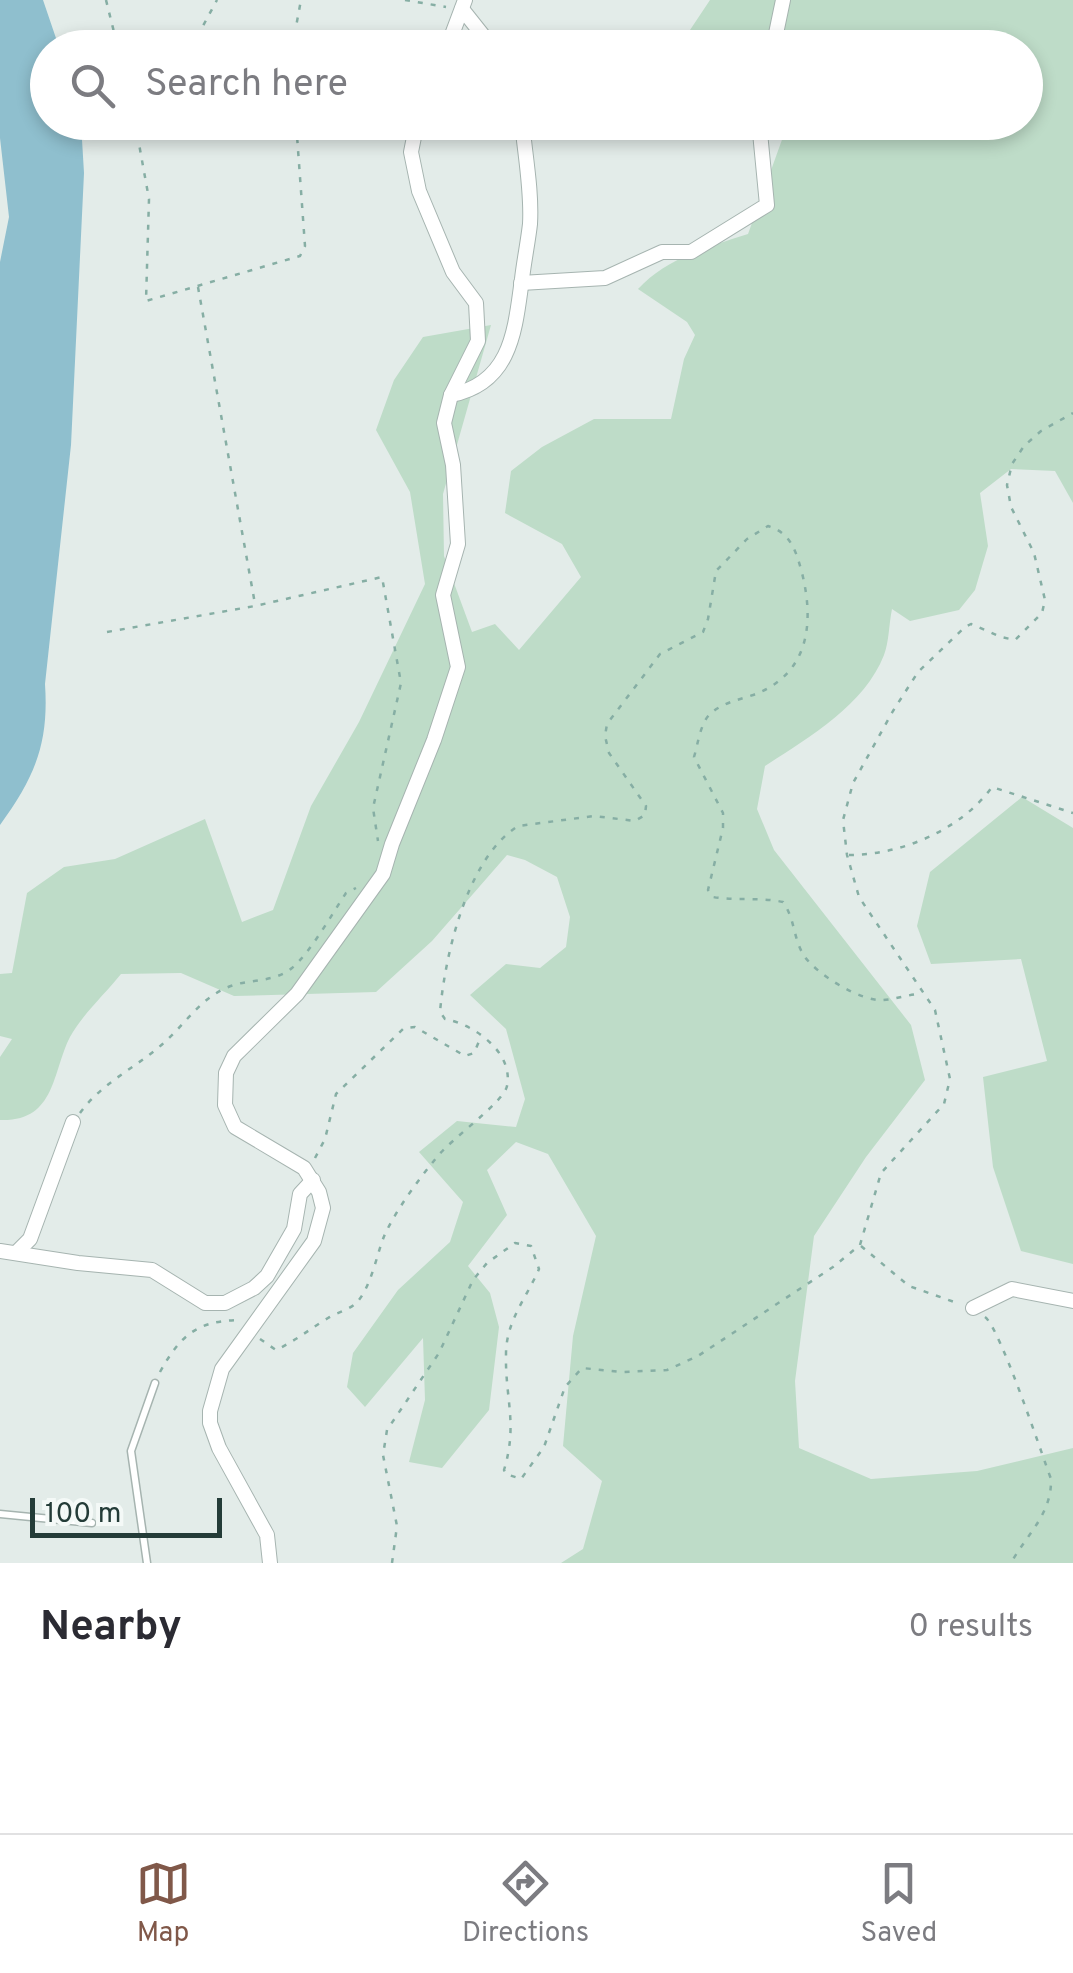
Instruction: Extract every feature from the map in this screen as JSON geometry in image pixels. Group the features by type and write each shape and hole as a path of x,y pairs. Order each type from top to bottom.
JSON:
{"street":[{"path":"776,30 784,0"},
{"path":"453,30 464,4"},
{"path":"464,4 481,30"},
{"path":"270,1563 267,1536 218,1448 210,1423 215,1385 230,1355 319,1230 322,1200 308,1174 236,1127 226,1106 226,1073 234,1056 297,994 383,874 458,667 443,595 458,544 453,465 444,423 451,395 478,341 476,302 452,272 419,190 411,152 413,140"},
{"path":"451,395 471,391 500,364 518,323 530,222 523,140"},
{"path":"521,283 605,278 662,252 690,252 768,205 762,140"},
{"path":"18,1252 30,1239 73,1122"},
{"path":"0,1252 152,1270 205,1303 225,1303 254,1288 267,1276 294,1228 308,1174"},
{"path":"973,1308 1012,1289 1073,1301"}],"lane":[{"path":"147,1563 131,1451 155,1382"},
{"path":"0,1514 92,1522"}],"path":[{"path":"106,0 114,30"},
{"path":"201,30 218,0"},
{"path":"296,30 302,0"},
{"path":"404,0 464,4"},
{"path":"138,140 149,199 146,300 300,256 305,246 297,140"},
{"path":"198,286 256,606"},
{"path":"392,1563 397,1526 382,1455 387,1430 439,1353 486,1263 515,1243 531,1246 539,1269 517,1306 506,1352 513,1442 504,1470 522,1480 544,1447 564,1387 582,1368 622,1372 667,1370 698,1356 834,1267 860,1245 881,1173 944,1104 950,1079 936,1010 859,897 847,855 844,820 852,783 918,672 964,627 971,624 1000,638 1015,640 1042,613 1045,600 1030,544 1011,507 1007,485 1012,464 1024,446 1073,413"},
{"path":"258,1338 276,1350 357,1303 379,1258 384,1235 411,1194 438,1156 499,1100 507,1086 502,1055 476,1031 446,1019 440,1012 462,910 478,870 518,826 594,816 636,821 645,815 646,806 606,747 608,724 660,654 702,632 716,571 747,539 768,526 781,530 796,552 807,594 802,655 774,686 721,707 704,722 694,757 723,813 708,890 712,896 730,900 784,902 792,915 801,951 811,964 860,996 882,1000 924,994"},
{"path":"108,632 256,606 382,577 401,683 373,808 378,848"},
{"path":"847,855 915,844 980,804 992,788 1073,813"},
{"path":"73,1122 92,1096 167,1041 194,1010 230,986 274,978 294,967 346,893 359,886 372,889"},
{"path":"308,1174 320,1154 336,1094 404,1028 416,1027 466,1056 474,1053 481,1038"},
{"path":"860,1245 909,1286 973,1308 991,1321 1001,1340 1052,1479 1052,1496 1044,1515 1023,1540 1011,1563"},
{"path":"155,1382 176,1343 214,1321 255,1319"}],"green space":[{"path":"710,0 1073,0 1073,503 1055,471 1011,469 980,493 988,546 975,590 959,610 910,621 892,609 886,650 875,673 833,719 765,766 757,809 774,850 911,1025 925,1080 866,1157 814,1236 795,1381 799,1448 871,1479 977,1471 1073,1448 1073,1563 561,1563 583,1549 602,1481 563,1446 573,1336 596,1236 548,1154 516,1142 487,1170 507,1215 468,1266 490,1293 499,1327 489,1410 442,1468 409,1462 425,1400 423,1338 365,1407 347,1387 353,1353 398,1290 450,1242 463,1202 419,1152 457,1121 516,1127 525,1099 506,1029 470,995 506,964 540,968 566,947 570,917 557,877 525,860 507,855 432,941 376,992 234,996 181,973 121,974 70,1037 42,1104 32,1113 0,1120 0,1057 12,1039 0,1036 0,974 12,973 27,893 64,867 115,859 205,819 242,922 273,910 311,806 359,722 425,584 410,492 376,430 394,380 423,337 491,325 443,494 444,556 472,632 495,624 519,650 581,577 562,544 505,513 511,471 542,447 594,419 671,419 684,359 695,335 687,322 638,289 675,261 748,234 782,140 1043,140 1043,30 690,30"},
{"path":"1022,797 1073,828 1073,1264 1021,1251 993,1167 983,1077 1047,1061 1021,959 931,964 917,926 930,872"}],"water":[{"path":"0,0 43,0 53,30 30,30 30,140 82,140 84,173 71,445 42,742 31,775 0,825 0,262 9,217 0,138"}]}
